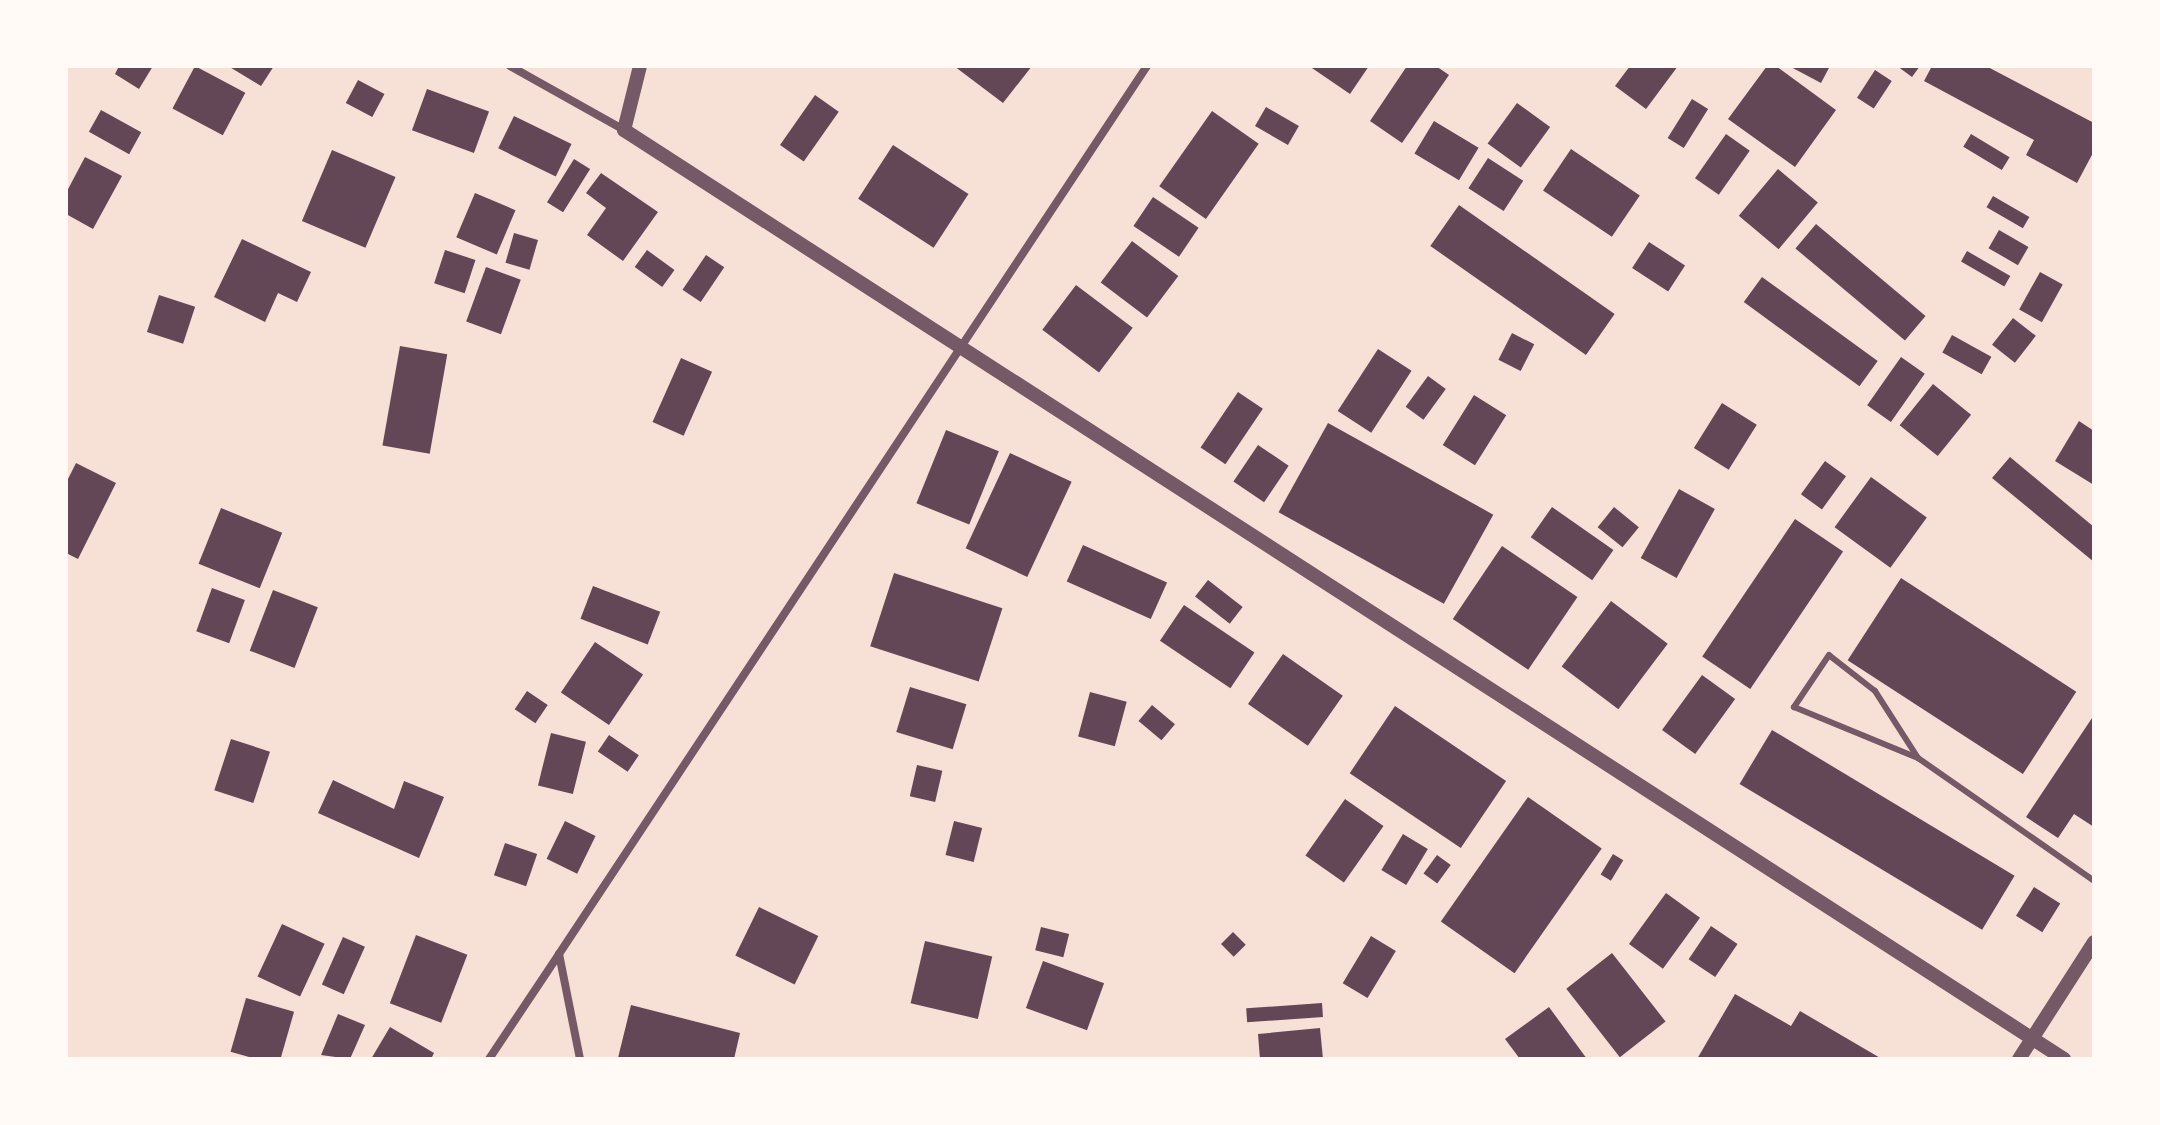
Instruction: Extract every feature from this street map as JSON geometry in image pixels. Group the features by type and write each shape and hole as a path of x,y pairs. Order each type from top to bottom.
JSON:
{"street":[{"path":"510,66 624,130 2064,1059"},
{"path":"624,130 640,66"},
{"path":"489,1059 1147,66"},
{"path":"2019,1059 2094,942"},
{"path":"559,954 580,1059"}],"lane":[{"path":"1918,758 1875,691 1829,655 1794,707 1918,758 2094,881"}],"building":[{"path":"119,66 153,66 139,89 115,74"},
{"path":"195,66 245,93 223,135 172,108"},
{"path":"228,66 274,66 261,86"},
{"path":"954,66 1032,66 1003,103"},
{"path":"1309,66 1369,66 1350,94"},
{"path":"1407,66 1436,66 1449,75 1402,143 1370,121"},
{"path":"1630,66 1678,66 1646,109 1615,86"},
{"path":"1767,66 1776,66 1836,110 1795,167 1728,119"},
{"path":"1789,66 1830,66 1821,83"},
{"path":"1897,66 1920,66 1912,77"},
{"path":"1932,66 1986,66 2094,123 2094,151 2077,183 2026,155 2034,140 1924,81"},
{"path":"1875,70 1892,81 1874,109 1857,98"},
{"path":"358,80 384,94 372,117 346,103"},
{"path":"427,89 489,112 474,153 412,130"},
{"path":"815,95 839,112 804,162 780,145"},
{"path":"1692,99 1708,109 1684,148 1668,138"},
{"path":"1517,103 1550,127 1521,168 1488,143"},
{"path":"1266,107 1299,126 1288,145 1255,126"},
{"path":"101,110 141,132 129,154 89,132"},
{"path":"1212,111 1259,144 1206,219 1159,186"},
{"path":"514,116 572,144 556,176 498,148"},
{"path":"1434,121 1479,148 1459,180 1414,154"},
{"path":"1726,134 1750,151 1719,195 1695,178"},
{"path":"1971,134 2010,157 2002,170 1963,147"},
{"path":"893,145 968,194 934,248 858,199"},
{"path":"1571,149 1640,195 1612,237 1543,190"},
{"path":"332,150 396,177 365,248 302,221"},
{"path":"85,157 122,176 93,229 66,214 66,193"},
{"path":"1488,158 1523,181 1504,211 1468,188"},
{"path":"574,159 590,169 563,212 547,202"},
{"path":"1778,169 1818,202 1779,249 1739,216"},
{"path":"601,173 658,212 623,261 587,235 606,208 586,193"},
{"path":"475,193 516,210 497,254 456,237"},
{"path":"1993,196 2029,217 2023,228 1986,207"},
{"path":"1153,197 1199,228 1179,257 1133,226"},
{"path":"1459,205 1615,314 1586,355 1430,246"},
{"path":"1816,224 1926,316 1905,340 1795,249"},
{"path":"1999,230 2028,247 2018,265 1988,248"},
{"path":"514,233 538,240 529,270 505,263"},
{"path":"242,239 311,272 297,302 278,293 265,322 214,297"},
{"path":"1132,241 1178,276 1147,317 1101,283"},
{"path":"1649,242 1685,265 1668,291 1632,268"},
{"path":"445,250 475,260 465,293 434,283"},
{"path":"647,250 675,270 662,287 635,267"},
{"path":"1967,251 2010,276 2004,286 1961,261"},
{"path":"706,255 724,267 701,302 683,290"},
{"path":"486,267 521,280 501,334 466,322"},
{"path":"2040,272 2063,285 2042,322 2019,310"},
{"path":"1762,277 1878,361 1859,386 1744,302"},
{"path":"1076,285 1133,328 1099,372 1042,330"},
{"path":"159,295 195,307 183,344 147,332"},
{"path":"2013,318 2036,336 2015,363 1992,345"},
{"path":"1512,333 1534,344 1521,371 1498,360"},
{"path":"1952,335 1991,357 1982,374 1942,352"},
{"path":"400,346 447,354 430,454 382,445"},
{"path":"1378,349 1412,371 1371,433 1338,411"},
{"path":"1901,357 1925,374 1891,422 1867,405"},
{"path":"681,358 712,372 684,436 653,422"},
{"path":"1428,376 1446,389 1423,420 1406,407"},
{"path":"1933,384 1971,415 1938,456 1900,425"},
{"path":"1238,392 1263,409 1225,464 1201,448"},
{"path":"1474,395 1506,415 1475,465 1443,445"},
{"path":"1722,403 1757,425 1729,470 1694,448"},
{"path":"2079,421 2094,431 2094,485 2055,461"},
{"path":"1328,423 1493,515 1444,604 1279,512"},
{"path":"946,430 999,451 969,525 916,503"},
{"path":"1258,445 1289,466 1264,502 1233,481"},
{"path":"1010,453 1072,482 1027,577 966,548"},
{"path":"2010,457 2094,527 2094,562 1992,478"},
{"path":"1825,461 1846,476 1822,509 1801,494"},
{"path":"76,463 116,483 78,559 66,553 66,483"},
{"path":"1871,477 1927,518 1890,568 1835,527"},
{"path":"1679,489 1715,509 1677,578 1641,558"},
{"path":"1552,507 1613,550 1592,580 1531,537"},
{"path":"1614,507 1639,527 1623,547 1598,527"},
{"path":"221,508 282,533 260,588 199,564"},
{"path":"1795,519 1843,551 1750,689 1702,657"},
{"path":"1083,545 1167,582 1151,619 1067,582"},
{"path":"1502,546 1577,597 1528,670 1453,619"},
{"path":"894,573 1002,608 979,681 870,646"},
{"path":"1901,578 2076,692 2023,774 1848,660"},
{"path":"1208,580 1243,607 1230,624 1195,597"},
{"path":"593,586 660,612 648,644 580,619"},
{"path":"212,588 245,600 229,643 196,631"},
{"path":"273,590 318,607 295,668 250,651"},
{"path":"1611,601 1668,644 1618,709 1562,666"},
{"path":"1184,605 1254,653 1230,688 1160,641"},
{"path":"595,642 643,674 609,725 561,693"},
{"path":"1283,654 1343,696 1308,746 1248,704"},
{"path":"1702,675 1735,699 1695,754 1662,730"},
{"path":"910,687 966,704 953,749 896,732"},
{"path":"527,691 548,705 535,723 515,709"},
{"path":"1090,692 1127,702 1115,746 1078,736"},
{"path":"1152,705 1175,724 1161,740 1139,721"},
{"path":"1395,706 1506,781 1461,848 1350,773"},
{"path":"2094,715 2094,827 2074,814 2058,838 2026,817"},
{"path":"1772,730 2015,876 1982,930 1740,784"},
{"path":"551,733 586,742 573,794 538,785"},
{"path":"609,735 639,755 628,772 598,752"},
{"path":"231,739 270,752 253,803 214,790"},
{"path":"917,765 942,771 935,802 910,796"},
{"path":"333,780 394,809 404,781 444,797 419,858 318,813"},
{"path":"1528,797 1602,849 1515,973 1441,922"},
{"path":"1345,799 1384,826 1344,882 1305,856"},
{"path":"565,821 596,836 577,874 547,859"},
{"path":"954,821 982,828 974,862 946,855"},
{"path":"1403,834 1428,849 1406,885 1381,870"},
{"path":"505,843 537,854 526,886 494,875"},
{"path":"1613,854 1623,860 1611,881 1601,875"},
{"path":"1437,855 1451,865 1437,884 1423,874"},
{"path":"2034,887 2060,903 2042,932 2016,916"},
{"path":"1666,893 1700,918 1663,969 1629,944"},
{"path":"759,907 818,936 795,984 735,956"},
{"path":"282,924 325,944 300,996 257,977"},
{"path":"1711,926 1738,944 1715,977 1689,959"},
{"path":"1041,927 1069,934 1063,957 1035,950"},
{"path":"1233,932 1246,945 1234,957 1221,944"},
{"path":"416,935 467,955 441,1023 390,1003"},
{"path":"1371,936 1396,951 1368,998 1343,983"},
{"path":"343,937 365,947 344,994 322,985"},
{"path":"925,941 992,957 978,1019 911,1003"},
{"path":"1612,953 1666,1022 1620,1057 1566,989"},
{"path":"1043,961 1104,983 1087,1030 1026,1008"},
{"path":"1735,994 1791,1026 1800,1011 1882,1059 1697,1059"},
{"path":"246,998 294,1012 281,1059 256,1059 231,1052"},
{"path":"1322,1003 1323,1017 1247,1022 1246,1008"},
{"path":"631,1005 740,1033 734,1059 618,1058"},
{"path":"1549,1007 1587,1059 1520,1059 1505,1039"},
{"path":"338,1014 365,1025 350,1059 321,1055"},
{"path":"390,1027 434,1053 431,1059 371,1059"},
{"path":"1320,1028 1323,1059 1260,1059 1258,1034"}]}
